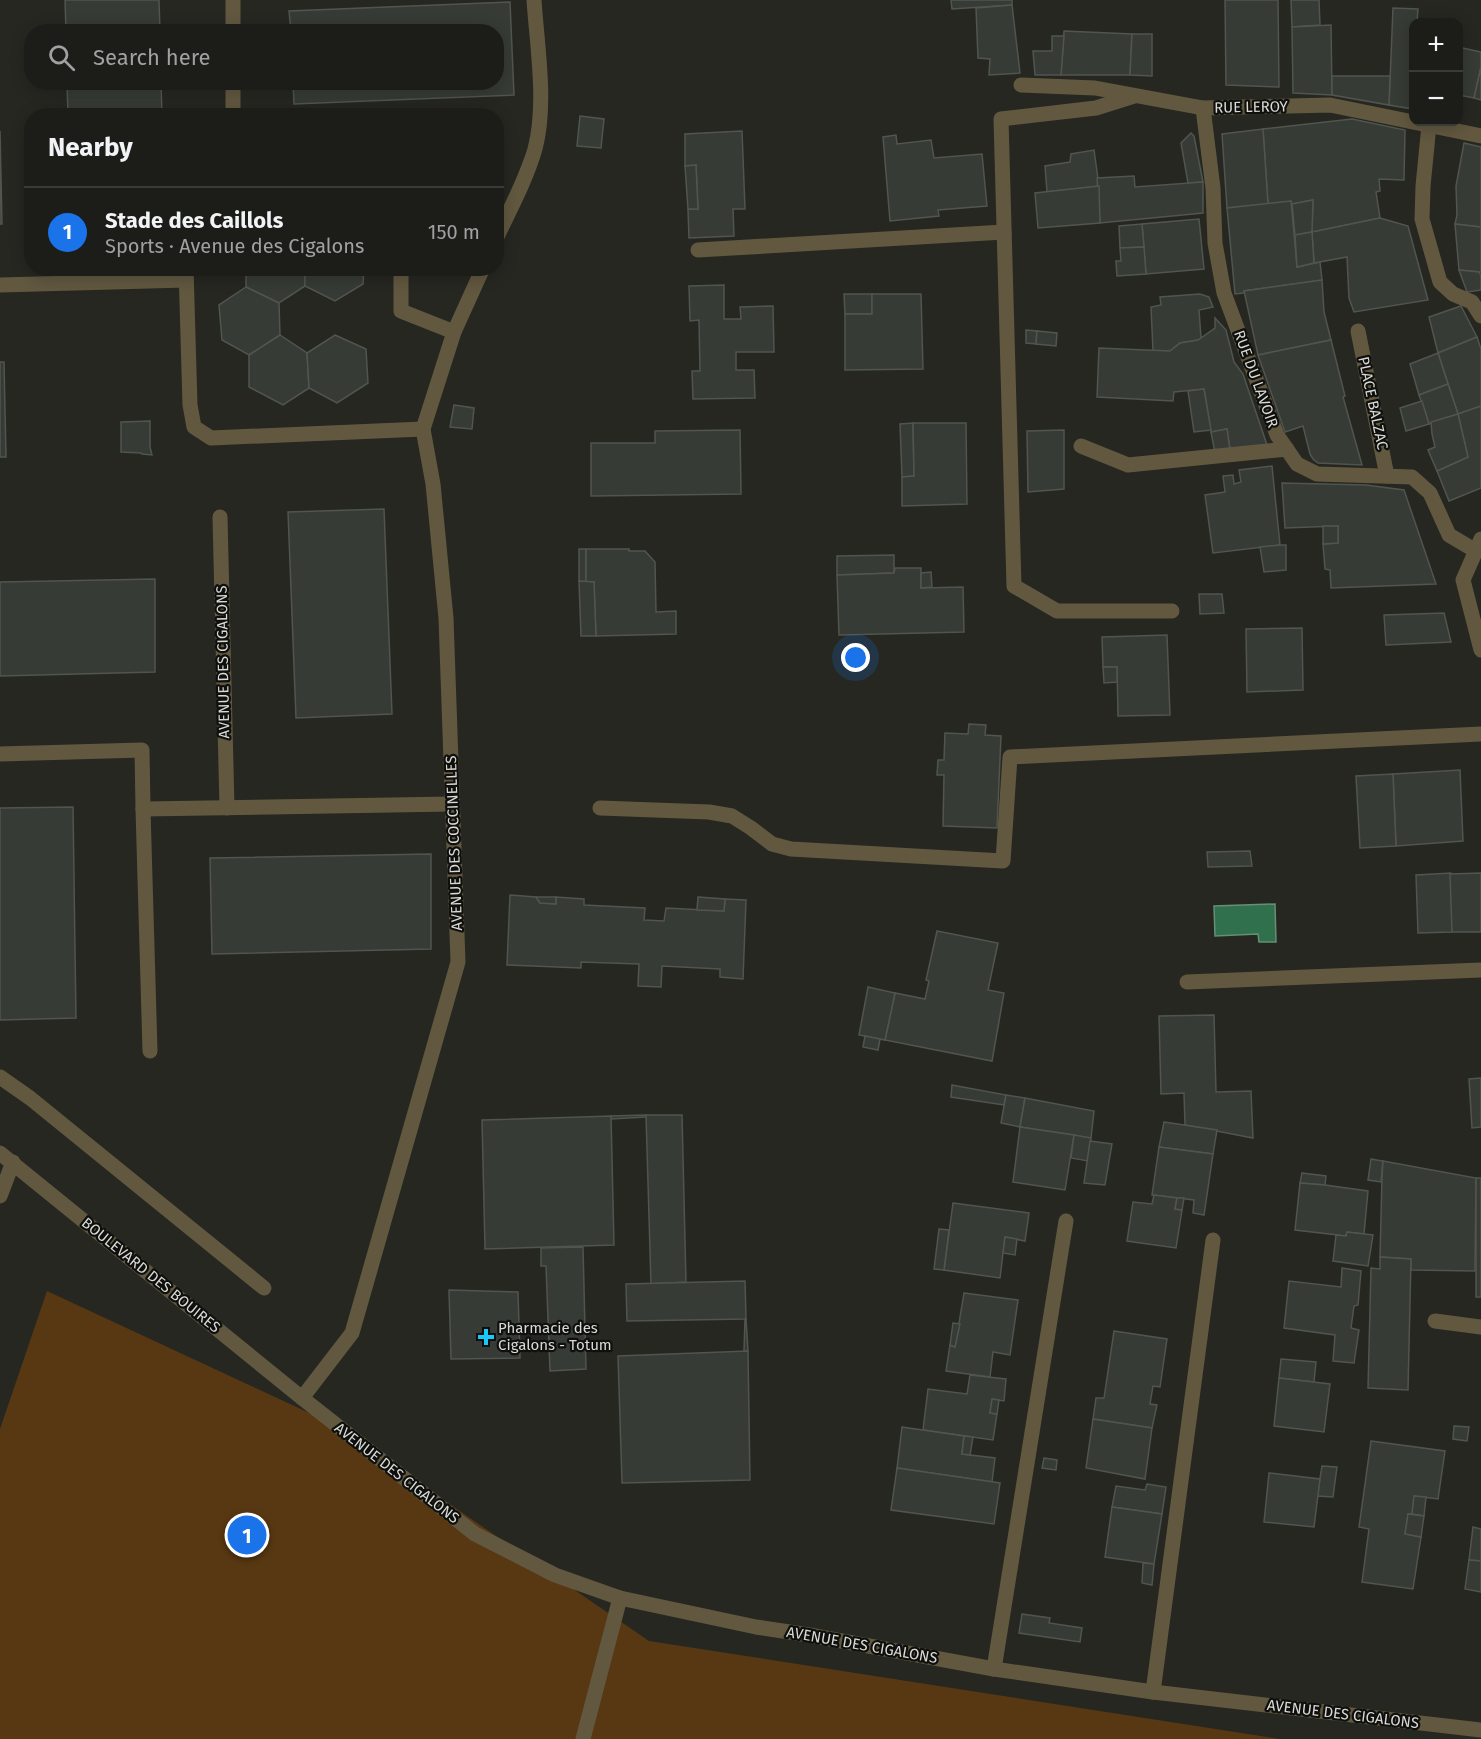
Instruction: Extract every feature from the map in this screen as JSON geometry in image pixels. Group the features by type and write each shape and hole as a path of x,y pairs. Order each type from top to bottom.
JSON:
{"street":[{"path":"233,0 233,24"},
{"path":"504,222 535,147 541,103 534,0"},
{"name":"RUE LEROY","path":"1021,85 1095,88 1203,108 1330,105 1409,121"},
{"path":"233,90 233,108"},
{"path":"1134,96 1096,108 1001,119 1014,586 1057,610 1172,611"},
{"name":"RUE DU LAVOIR","path":"1203,108 1213,188 1215,243 1224,293 1276,435 1297,464 1317,474 1412,477 1430,493 1449,535 1478,545"},
{"path":"1429,126 1422,219 1440,282 1453,294 1472,302 1481,316"},
{"name":"RUE LEROY","path":"1434,126 1481,136"},
{"path":"698,250 1004,232"},
{"path":"0,285 152,276"},
{"path":"186,276 190,405 194,427 211,438 423,429"},
{"path":"401,276 401,310 454,332"},
{"name":"AVENUE DES COCCINELLES","path":"302,1398 352,1333 458,962 446,618 433,484 423,429 454,332 479,276"},
{"name":"PLACE BALZAC","path":"1358,331 1388,476"},
{"path":"1081,446 1128,465 1287,449"},
{"name":"AVENUE DES CIGALONS","path":"220,517 227,808"},
{"path":"1478,545 1463,580 1481,650"},
{"path":"600,808 710,812 732,816 772,844 790,849 1003,861 1010,757 1481,735"},
{"path":"0,754 142,750 150,1051"},
{"path":"143,809 452,804"},
{"path":"1187,982 1481,970"},
{"path":"0,1077 30,1098 264,1288"},
{"path":"0,1196 6,1158"},
{"name":"BOULEVARD DES BOUIRES","path":"6,1158 302,1398"},
{"path":"994,1669 1066,1221"},
{"path":"1152,1692 1213,1240"},
{"path":"1435,1321 1481,1327"},
{"name":"AVENUE DES CIGALONS","path":"302,1398 474,1534 555,1575 620,1598 756,1627 994,1669 1152,1692 1481,1730"},
{"path":"583,1739 620,1598"}],"shaded area":[{"path":"1275,904 1276,942 1259,942 1258,934 1215,936 1214,906"},
{"path":"47,1291 333,1424 649,1641 1280,1739 0,1739 0,1429"}],"building":[{"path":"65,0 159,0 160,24 66,24"},
{"path":"951,0 1012,0 1012,5 952,9"},
{"path":"1225,0 1278,0 1279,87 1226,85"},
{"path":"1291,0 1319,0 1320,25 1292,27"},
{"path":"510,2 514,95 294,104 293,90 504,90 504,24 290,24 289,11"},
{"path":"1012,5 1020,73 989,75 990,59 978,58 976,8"},
{"path":"1393,8 1418,9 1417,18 1409,18 1409,108 1389,105"},
{"path":"1331,25 1332,95 1293,93 1292,27"},
{"path":"1064,31 1132,34 1130,75 1061,75"},
{"path":"1132,34 1152,34 1152,76 1130,75"},
{"path":"1052,36 1064,36 1061,75 1035,75 1033,51 1052,51"},
{"path":"1463,48 1481,52 1481,67 1474,98 1463,96"},
{"path":"1481,67 1481,100 1474,98"},
{"path":"1332,76 1390,76 1389,105 1332,95"},
{"path":"67,90 161,90 162,108 68,108"},
{"path":"580,116 604,119 601,148 577,146"},
{"path":"1352,119 1405,130 1404,180 1379,179 1380,191 1376,192 1380,218 1312,232 1313,200 1292,204 1291,201 1268,204 1263,129"},
{"path":"1263,129 1268,204 1227,208 1222,134"},
{"path":"0,131 2,224 0,224"},
{"path":"742,131 745,209 733,209 734,236 689,238 688,209 698,209 696,165 685,166 685,134"},
{"path":"1191,133 1194,136 1203,182 1188,183 1181,143"},
{"path":"896,135 897,144 931,140 934,158 982,154 987,206 938,210 939,216 890,221 883,137"},
{"path":"1464,143 1481,147 1481,227 1455,224 1456,186"},
{"path":"1094,150 1099,186 1047,192 1045,166 1070,162 1071,154"},
{"path":"696,165 698,209 688,209 685,166"},
{"path":"1134,176 1135,187 1203,182 1203,213 1100,223 1097,178"},
{"path":"1099,186 1100,223 1038,228 1035,193"},
{"path":"1313,200 1312,232 1295,235 1292,204"},
{"path":"1291,201 1297,267 1320,262 1322,280 1235,294 1227,208"},
{"path":"1380,218 1408,226 1428,300 1354,312 1349,298 1347,257 1314,263 1312,232"},
{"path":"1199,219 1204,269 1146,274 1142,224"},
{"path":"1142,224 1144,247 1120,248 1119,226"},
{"path":"1455,224 1481,227 1481,272 1459,270"},
{"path":"1312,232 1314,263 1297,267 1295,235"},
{"path":"1144,247 1146,274 1117,276 1116,261 1121,261 1120,248"},
{"path":"1459,270 1479,272 1481,290 1467,292"},
{"path":"246,276 305,276 305,286 279,303 246,287"},
{"path":"305,276 364,276 363,284 335,301 305,286"},
{"path":"1322,280 1324,312 1331,340 1258,355 1244,291"},
{"path":"724,285 724,319 741,319 740,307 773,306 774,352 736,352 736,370 754,370 755,398 693,399 692,371 700,371 699,320 690,321 689,286"},
{"path":"246,287 279,303 280,335 249,355 222,340 219,305"},
{"path":"844,294 872,294 872,314 845,314"},
{"path":"872,294 921,294 923,369 845,370 845,314 872,314"},
{"path":"1200,294 1209,297 1213,307 1199,310 1201,338 1180,343 1170,351 1153,351 1151,307 1161,305 1160,297"},
{"path":"1461,306 1477,337 1438,353 1429,317"},
{"path":"1215,318 1226,330 1234,362 1243,374 1267,445 1230,450 1227,429 1211,432 1204,389 1174,392 1173,401 1097,397 1099,348 1170,351 1180,343 1198,340 1215,328"},
{"path":"1026,330 1037,331 1036,344 1026,343"},
{"path":"1037,331 1057,333 1056,346 1036,344"},
{"path":"280,335 307,353 309,388 283,405 249,387 249,355"},
{"path":"335,335 366,349 368,383 337,403 309,388 307,353"},
{"path":"1477,337 1481,349 1481,406 1458,414 1438,353"},
{"path":"1331,340 1345,396 1343,397 1362,465 1318,463 1310,454 1303,426 1285,432 1258,355"},
{"path":"1438,353 1448,384 1419,395 1410,364"},
{"path":"0,362 4,362 6,457 0,457"},
{"path":"1448,384 1458,414 1429,424 1419,395"},
{"path":"1204,389 1211,430 1194,432 1188,391"},
{"path":"1422,401 1429,424 1406,431 1400,408"},
{"path":"454,405 474,408 472,429 450,427"},
{"path":"1481,406 1481,488 1449,501 1437,471 1468,457 1458,414"},
{"path":"1458,414 1468,457 1437,471 1428,450 1435,447 1431,422"},
{"path":"150,421 152,455 121,452 121,422"},
{"path":"913,423 914,476 902,477 900,424"},
{"path":"913,423 966,423 967,504 902,506 902,477 914,476"},
{"path":"1227,429 1230,450 1215,453 1211,432"},
{"path":"740,430 741,494 591,496 591,443 655,443 655,431"},
{"path":"1064,430 1064,489 1028,492 1027,431"},
{"path":"1272,466 1280,545 1213,553 1205,495 1225,492 1223,476 1233,475 1234,484 1241,482 1239,470"},
{"path":"1282,483 1366,485 1404,490 1436,584 1331,588 1330,570 1325,569 1323,544 1338,543 1338,526 1285,528"},
{"path":"384,509 392,714 296,718 288,512"},
{"path":"1323,526 1338,526 1338,543 1323,544"},
{"path":"1286,545 1286,570 1264,572 1260,547"},
{"path":"579,549 586,549 586,582 579,581"},
{"path":"586,549 645,551 655,562 656,612 676,611 676,634 596,636 594,582 586,582"},
{"path":"894,555 894,573 837,575 837,556"},
{"path":"895,568 921,568 921,588 963,587 964,632 839,635 837,575 894,573"},
{"path":"931,572 932,587 921,588 921,573"},
{"path":"155,579 155,672 0,676 0,582"},
{"path":"579,581 594,582 596,636 581,636"},
{"path":"1199,594 1222,594 1224,613 1200,614"},
{"path":"1444,613 1451,642 1386,645 1384,615"},
{"path":"1302,628 1303,690 1247,692 1246,629"},
{"path":"1167,635 1170,715 1118,716 1117,667 1103,667 1102,637"},
{"path":"1103,667 1117,667 1117,682 1104,683"},
{"path":"969,724 986,725 985,735 1001,736 997,828 943,826 944,775 937,775 938,760 944,760 945,733 968,734"},
{"path":"1460,770 1463,841 1396,846 1393,774"},
{"path":"1393,774 1396,846 1360,848 1356,776"},
{"path":"73,807 76,1018 0,1020 0,808"},
{"path":"1250,851 1252,866 1208,867 1207,852"},
{"path":"431,854 431,949 212,954 210,858"},
{"path":"1451,873 1452,932 1418,933 1416,875"},
{"path":"1481,873 1481,932 1452,932 1450,874"},
{"path":"510,895 536,897 540,903 556,904 556,897 584,899 584,905 645,908 644,920 664,921 666,908 724,911 725,899 746,900 743,979 720,977 720,969 662,966 661,987 638,986 639,964 581,962 581,968 507,965"},
{"path":"536,897 556,897 556,904 540,903"},
{"path":"698,897 725,899 724,911 697,910"},
{"path":"937,931 998,943 988,990 1004,993 992,1061 885,1040 895,993 925,999 929,981 926,980"},
{"path":"868,987 895,993 885,1040 859,1035"},
{"path":"1214,1015 1216,1092 1251,1091 1253,1138 1185,1125 1184,1093 1161,1094 1159,1016"},
{"path":"865,1036 880,1039 878,1050 863,1047"},
{"path":"1481,1078 1481,1127 1472,1128 1469,1079"},
{"path":"952,1085 1006,1095 1004,1105 951,1097"},
{"path":"1006,1095 1025,1098 1020,1127 1001,1123"},
{"path":"1025,1098 1094,1111 1091,1138 1020,1127"},
{"path":"646,1115 646,1117 611,1119 611,1116"},
{"path":"646,1115 682,1115 686,1282 651,1284"},
{"path":"611,1116 614,1245 485,1249 482,1120"},
{"path":"1164,1122 1217,1130 1213,1154 1159,1147"},
{"path":"1020,1127 1074,1135 1065,1190 1013,1182"},
{"path":"1074,1135 1091,1138 1088,1161 1071,1158"},
{"path":"1090,1141 1112,1144 1105,1185 1084,1183"},
{"path":"1159,1147 1213,1154 1204,1215 1193,1213 1194,1200 1152,1195"},
{"path":"1371,1159 1383,1161 1381,1182 1368,1180"},
{"path":"1383,1161 1476,1178 1475,1271 1411,1270 1411,1259 1380,1257"},
{"path":"1302,1173 1326,1176 1325,1185 1300,1183"},
{"path":"1476,1178 1481,1178 1481,1297 1476,1297"},
{"path":"1300,1183 1368,1191 1364,1234 1347,1232 1346,1236 1295,1230"},
{"path":"1154,1195 1177,1198 1175,1209 1182,1210 1176,1248 1127,1241 1133,1202 1152,1204"},
{"path":"1177,1198 1184,1198 1182,1210 1175,1209"},
{"path":"953,1203 1029,1213 1025,1241 1005,1237 1000,1278 944,1270"},
{"path":"939,1229 949,1230 944,1270 934,1269"},
{"path":"1347,1232 1373,1235 1368,1266 1333,1261 1336,1235 1346,1236"},
{"path":"1005,1237 1017,1239 1015,1255 1003,1253"},
{"path":"583,1247 586,1369 550,1371 546,1266 541,1266 541,1248"},
{"path":"1380,1257 1411,1259 1408,1390 1368,1388 1371,1268 1380,1269"},
{"path":"1342,1268 1361,1271 1358,1305 1354,1306 1351,1328 1359,1330 1354,1363 1333,1361 1335,1335 1284,1328 1289,1281 1341,1287"},
{"path":"745,1281 746,1319 627,1321 626,1284"},
{"path":"449,1290 518,1292 520,1358 451,1359"},
{"path":"964,1293 1018,1300 1010,1355 993,1352 990,1377 946,1371 950,1345 955,1347"},
{"path":"746,1319 748,1351 744,1351"},
{"path":"953,1323 960,1324 955,1347 950,1345"},
{"path":"1114,1331 1167,1339 1160,1387 1153,1386 1150,1404 1157,1405 1152,1428 1093,1419 1096,1398 1104,1398"},
{"path":"748,1351 750,1480 622,1483 618,1356"},
{"path":"1281,1359 1316,1362 1314,1382 1279,1378"},
{"path":"970,1375 1006,1379 1004,1401 992,1399 990,1413 997,1414 993,1440 923,1430 928,1389 967,1394"},
{"path":"1279,1378 1330,1384 1324,1432 1274,1426"},
{"path":"992,1399 999,1400 997,1414 990,1413"},
{"path":"1093,1419 1152,1428 1145,1479 1086,1468"},
{"path":"1454,1426 1469,1427 1467,1441 1453,1439"},
{"path":"902,1427 964,1436 962,1454 995,1458 992,1482 897,1468"},
{"path":"964,1436 973,1437 970,1455 962,1454"},
{"path":"1371,1441 1445,1451 1438,1499 1414,1496 1412,1514 1408,1514 1405,1534 1421,1537 1413,1589 1362,1582 1369,1529 1359,1527"},
{"path":"1044,1458 1057,1460 1056,1470 1042,1468"},
{"path":"1322,1466 1337,1467 1333,1497 1317,1496"},
{"path":"897,1468 1000,1483 994,1524 891,1510"},
{"path":"1269,1473 1320,1479 1314,1527 1264,1522"},
{"path":"1147,1484 1166,1487 1162,1514 1112,1507 1116,1486 1145,1490"},
{"path":"1414,1496 1426,1497 1424,1516 1412,1514"},
{"path":"1112,1507 1162,1514 1154,1564 1105,1557"},
{"path":"1408,1514 1424,1516 1421,1537 1405,1534"},
{"path":"1473,1527 1481,1529 1481,1561 1469,1560"},
{"path":"1469,1560 1481,1561 1481,1592 1465,1589"},
{"path":"1143,1563 1154,1564 1152,1585 1142,1583"},
{"path":"1022,1614 1050,1618 1049,1623 1082,1628 1080,1642 1019,1633"}],"place":[{"name":"Pharmacie des Cigalons - Totum","path":"486,1337"},
{"name":"Stade des Caillols","path":"247,1535"}]}
